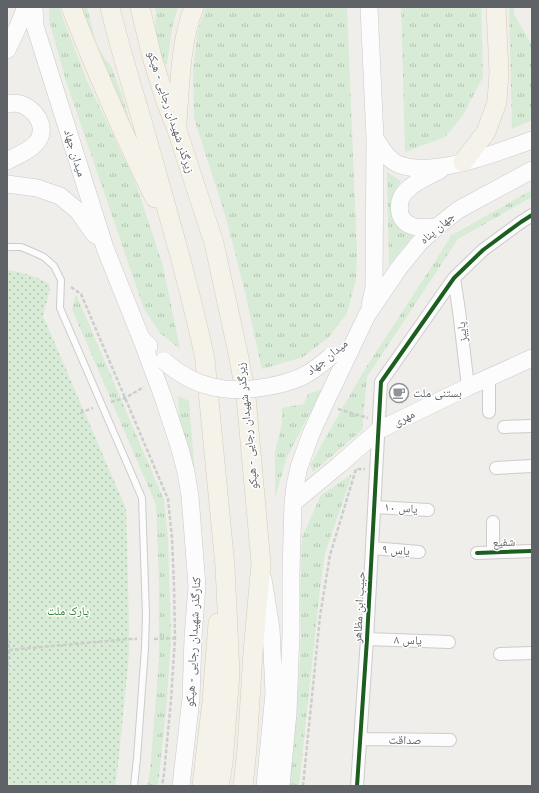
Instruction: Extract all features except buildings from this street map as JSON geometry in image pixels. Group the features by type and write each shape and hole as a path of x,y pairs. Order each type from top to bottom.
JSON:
{"main road":[{"path":"7,50 26,7"},
{"name":"میدان جهاد","path":"34,7 35,26 104,248 141,338 174,370 190,379 203,385 223,390 238,391 280,385 302,377 331,356 355,333 367,316 374,287 375,138 369,7"},
{"path":"71,7 107,94 144,177 174,232"},
{"path":"110,7 174,232 205,359 225,566 230,674 223,763 219,786"},
{"name":"زیرگذر شهیدان رجایی - هپکو","path":"140,7 152,57 166,102 176,127 214,243 246,397 260,563 243,786"},
{"path":"176,127 185,41 194,7"},
{"path":"463,162 486,132 497,102 499,72 496,7"},
{"path":"7,104 14,103 24,106 32,111 38,118 42,128 40,137 35,145 7,161"},
{"path":"375,138 387,156 392,161 400,165 408,168 445,167"},
{"path":"437,227 410,226 405,222 399,212 399,206 405,191 413,184 445,167 496,153 532,140"},
{"name":"جهان پناه","path":"367,316 399,268 420,242 458,210 532,170"},
{"path":"7,184 38,188 60,196 78,211 104,248"},
{"path":"280,786 288,713 293,503 295,486 311,434 367,316"},
{"name":"کنارگذر شهیدان رجایی - هپکو","path":"141,338 180,449 190,496 198,586 191,698 181,786"},
{"name":"مهری","path":"293,503 339,465 379,426 532,358"},
{"path":"260,563 271,628 274,693 265,786"},
{"path":"202,786 212,701 217,630 225,566"}],"street":[{"name":"حبیب ابن مظاهر","path":"357,786 367,639 381,382 454,278 483,250 532,215"},
{"name":"پاییز","path":"454,278 468,387"},
{"path":"489,378 489,412"},
{"path":"504,427 532,426"},
{"path":"496,468 532,466"},
{"name":"یاس ۱۰","path":"374,507 428,510"},
{"path":"493,552 494,522"},
{"name":"یاس ۹","path":"372,548 419,552"},
{"name":"شفیع","path":"477,553 532,551"},
{"name":"یاس ۸","path":"367,639 448,642"},
{"path":"500,654 532,653"},
{"name":"صداقت","path":"360,739 450,740"}],"lane":[{"path":"7,247 21,247 34,252 44,257 54,266 61,280 60,308 142,498 146,615 134,786"}],"path":[{"path":"80,413 125,398 157,380"},
{"path":"324,404 379,426"},
{"path":"303,786 320,616 330,555 356,469"},
{"path":"7,638 9,650 7,673"},
{"path":"9,650 129,639 194,638"}],"green space":[{"path":"49,7 60,7 87,81 135,181 163,266 180,349 160,333 144,309 66,81 49,20"},
{"path":"78,7 87,7 96,44 104,58 111,66 121,92 134,136"},
{"path":"155,7 178,7 172,28 167,64 164,65 155,33"},
{"path":"206,7 347,7 357,254 356,280 347,313 329,337 303,357 262,369 245,292 226,218 194,118 193,70 198,30"},
{"path":"401,7 481,7 483,77 463,115 445,137 405,152"},
{"path":"509,7 514,7 514,14 532,44 532,120 512,129"},
{"path":"387,172 401,181 395,191 393,200 414,234 389,265"},
{"path":"532,190 532,197 458,239 367,377 362,430 313,472 310,465 362,374 452,235"},
{"name":"پارک ملت","path":"7,270 29,275 49,284 50,289 43,316 126,509 129,655 115,786 7,786"},
{"path":"76,294 164,500 168,538 171,635 167,700 158,786 147,786 150,771 159,659 159,577 156,505 72,309"},
{"path":"325,388 307,418 286,459 275,498 275,452 282,423 282,408 304,404 308,394"},
{"path":"178,396 189,401 195,476 179,417"},
{"path":"352,474 325,554 299,786 288,786 299,679 302,537 321,495"}],"cycle path":[{"path":"357,786 367,639 381,382 454,278 483,250 532,215"},
{"path":"477,553 532,551"}],"place":[{"name":"بستنی ملت","path":"399,393"}]}
